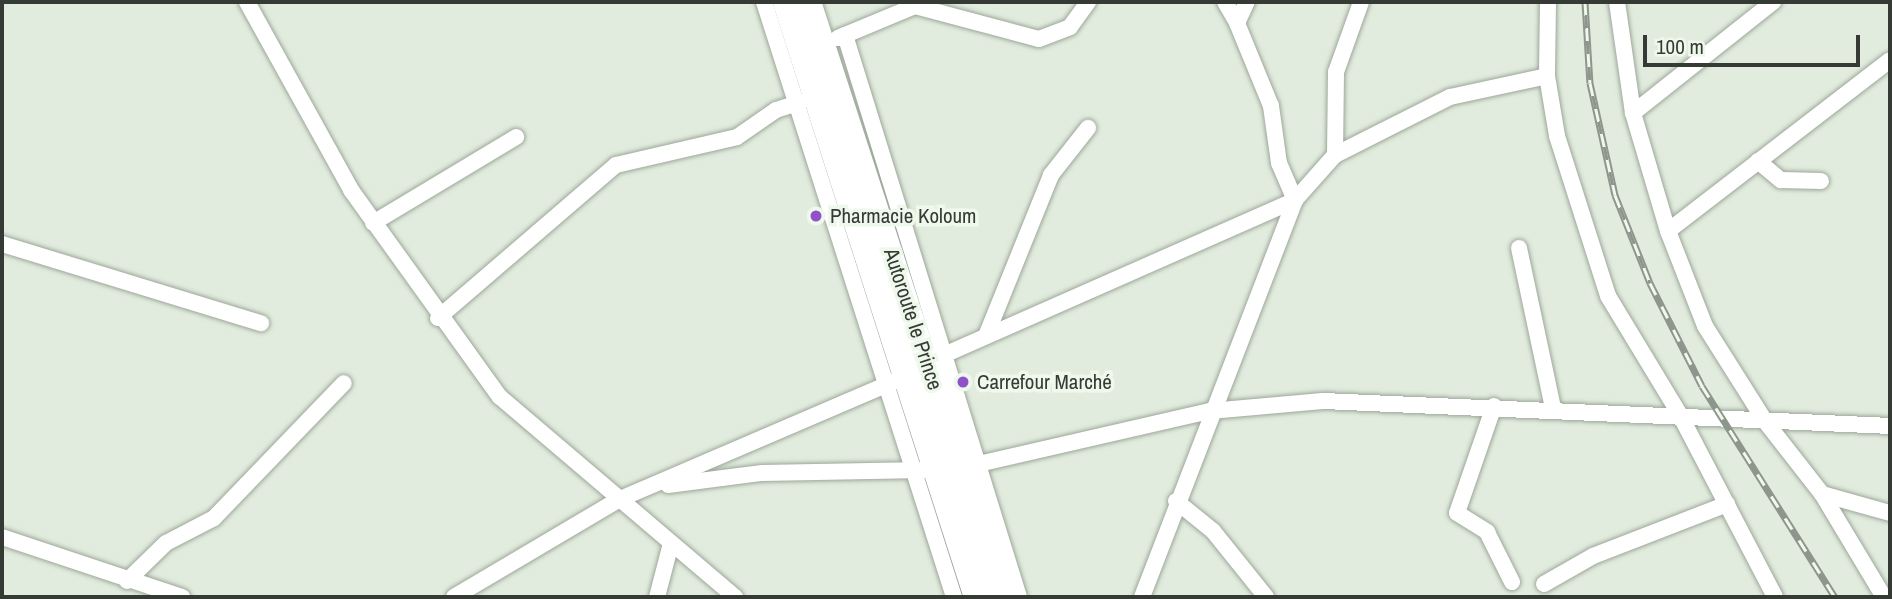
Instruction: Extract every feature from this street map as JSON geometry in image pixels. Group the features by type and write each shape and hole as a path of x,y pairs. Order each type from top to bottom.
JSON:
{"main road":[{"name":"Autoroute le Prince","path":"786,2 916,369 947,468 977,597"},
{"name":"Autoroute le Prince","path":"808,2 834,40 916,369"},
{"name":"Autoroute le Prince","path":"947,468 1001,597"}],"street":[{"path":"247,2 373,223 438,318 500,397 620,499 670,547 735,597"},
{"path":"764,2 800,103 916,369 947,468 1019,597"},
{"path":"834,40 915,6 1039,39 1070,27 1088,2"},
{"path":"1225,2 1237,23 1270,106 1279,163 1295,200"},
{"path":"1237,23 1247,2"},
{"path":"1335,155 1336,72 1361,2"},
{"path":"1548,2 1547,76 1557,136 1608,296 1680,415 1775,597"},
{"path":"1617,2 1633,113 1668,231 1704,326 1765,421 1822,494 1884,597"},
{"path":"1633,113 1773,2"},
{"path":"1668,231 1890,60"},
{"path":"1142,597 1210,411 1295,200 1335,155 1450,97 1547,76"},
{"path":"438,318 616,165 737,137 776,110 800,103"},
{"path":"986,336 1052,174 1088,128"},
{"path":"373,223 516,137"},
{"path":"1758,161 1781,180 1821,181"},
{"path":"454,597 620,499 655,487 986,336 1295,200"},
{"path":"2,244 261,323"},
{"path":"1519,248 1553,408"},
{"path":"127,581 166,543 214,518 344,383"},
{"path":"655,487 762,474 947,468 1210,411 1323,401 1553,408 1890,426"},
{"path":"1494,406 1457,513 1487,532 1512,582"},
{"path":"947,468 954,597"},
{"path":"1822,494 1890,513"},
{"path":"1176,501 1213,531 1266,597"},
{"path":"1544,584 1593,556 1727,504"},
{"path":"2,537 127,581 182,597"},
{"path":"657,597 670,547"}],"railway":[{"path":"1585,2 1590,83 1615,195 1650,283 1702,386 1835,597"}],"place":[{"name":"Pharmacie Koloum","path":"816,216"},
{"name":"Carrefour Marché","path":"963,382"}]}
